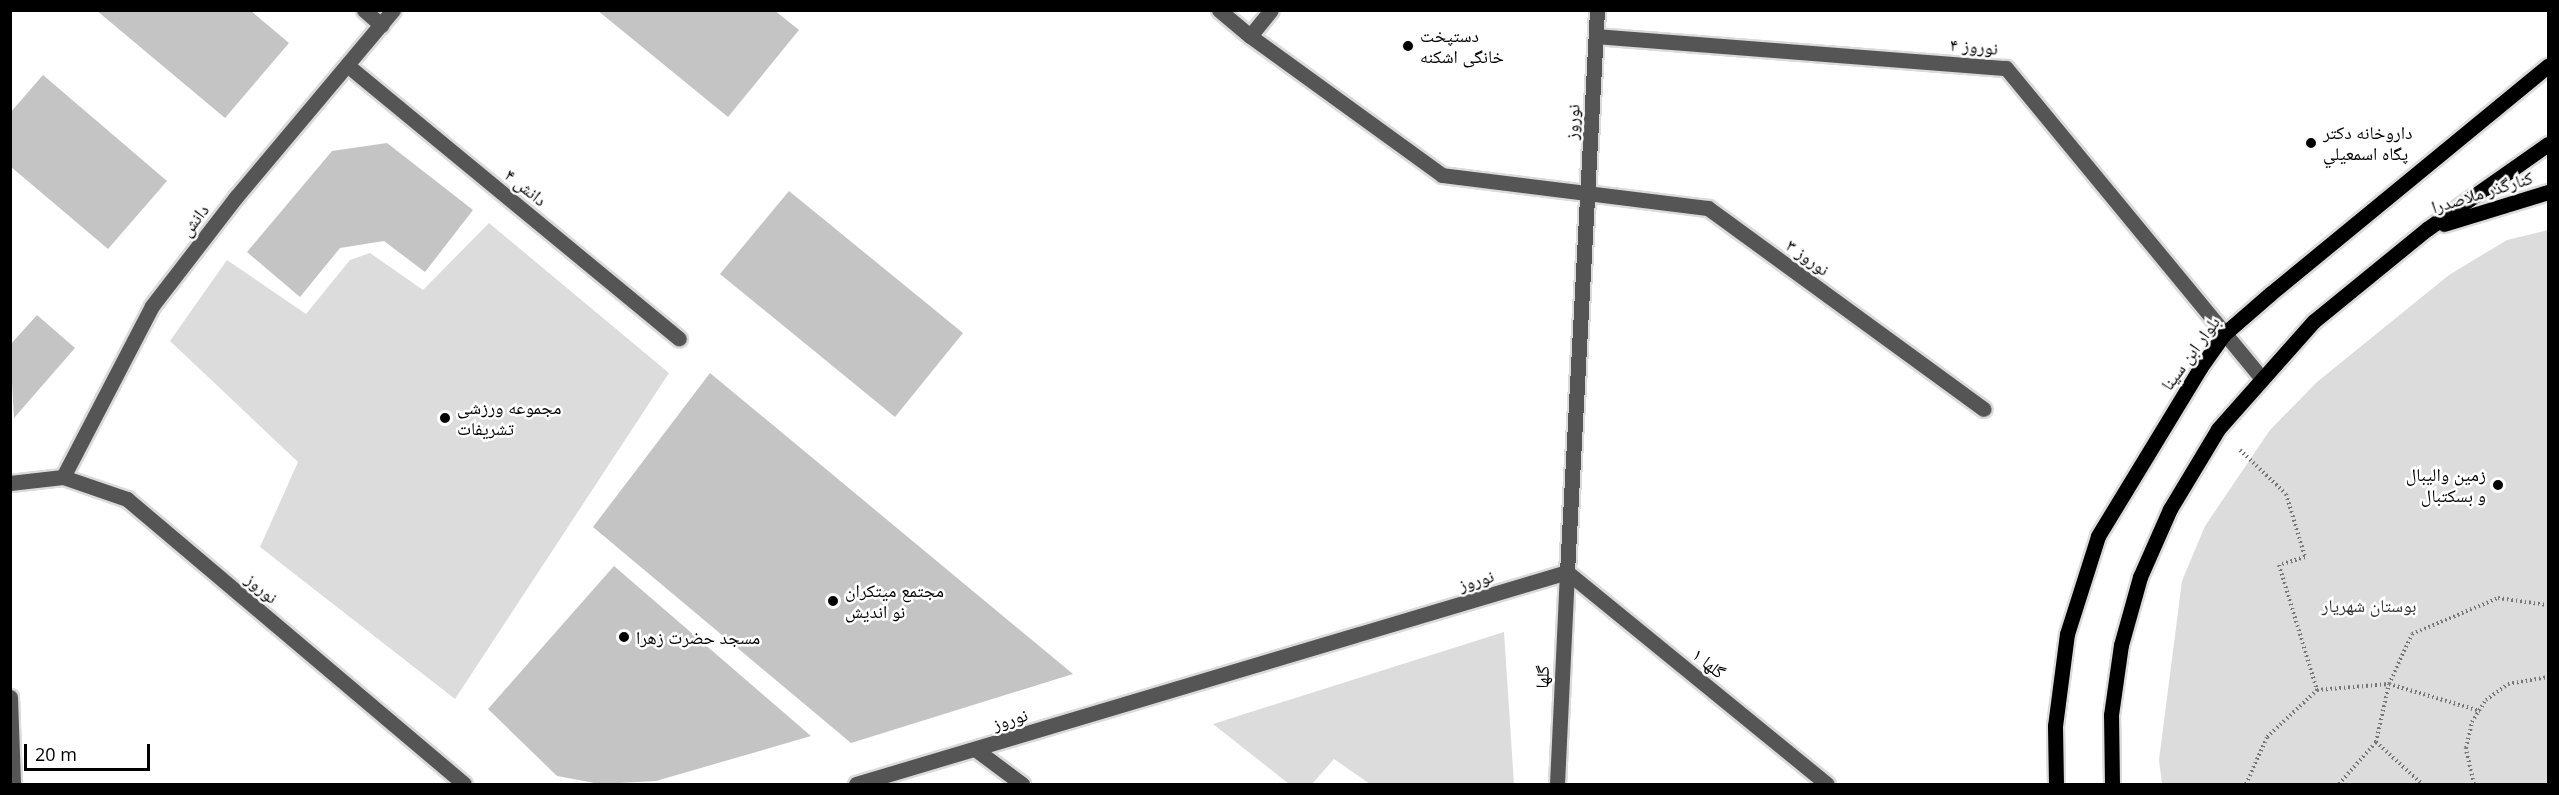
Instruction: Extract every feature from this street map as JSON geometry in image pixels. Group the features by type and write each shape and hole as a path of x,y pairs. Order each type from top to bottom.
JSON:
{"main road":[{"name":"بلوار ابن سینا","path":"2056,784 2055,726 2067,634 2098,536 2224,334 2547,65"},
{"path":"2112,784 2111,715 2121,645 2140,577 2170,509 2218,429 2260,376 2314,321 2427,230 2548,144"},
{"name":"کنارگذر ملاصدرا","path":"2427,230 2548,192"}],"street":[{"path":"364,10 381,25"},
{"name":"دانش","path":"63,477 153,306 393,10"},
{"name":"نوروز ۳","path":"1219,10 1250,36 1442,175 1708,208 1984,409"},
{"path":"1250,36 1271,10"},
{"name":"نوروز","path":"856,784 1567,572 1597,10"},
{"name":"نوروز ۴","path":"1596,36 2006,68 2260,376"},
{"name":"دانش ۴","path":"347,65 679,339"},
{"name":"نوروز","path":"10,483 63,477 127,499 464,784"},
{"name":"گلها","path":"1557,784 1567,572"},
{"name":"گلها ۱","path":"1567,572 1827,784"},
{"path":"10,698 13,784"},
{"path":"975,749 1022,784"}],"path":[{"path":"2218,429 2286,494 2305,557 2279,565 2317,690"},
{"path":"2339,784 2376,742 2389,684 2412,634 2498,598 2548,605"},
{"path":"2474,784 2466,748 2480,711 2508,684 2548,677"},
{"path":"2246,784 2267,737 2317,690 2389,684 2480,711"},
{"path":"2376,742 2422,784"}],"green space":[{"name":"مجموعه ورزشی تشریفات","path":"489,223 669,373 455,699 260,547 298,462 170,341 227,260 306,314 350,260 370,253 423,290"},
{"name":"بوستان شهریار","path":"2548,230 2548,784 2162,784 2159,760 2182,581 2205,526 2270,430 2317,382 2449,275 2507,240"},
{"path":"1504,632 1514,784 1370,784 1334,759 1312,784 1289,784 1213,724"}],"building":[{"path":"96,10 250,10 289,43 225,118"},
{"path":"597,10 774,10 799,30 728,117"},
{"path":"43,75 167,181 108,249 10,166 10,113"},
{"path":"387,143 473,210 425,272 384,241 340,248 300,297 247,252 332,151"},
{"path":"789,191 963,333 895,417 720,274"},
{"path":"37,315 75,348 14,418 10,345"},
{"name":"مجتمع میتکران نو اندیش","path":"710,373 1073,674 851,743 593,527"},
{"name":"مسجد حضرت زهرا","path":"614,566 811,736 656,781 600,784 557,776 488,709"}],"place":[{"name":"دستپخت خانگی اشکنه","path":"1408,46"},
{"name":"داروخانه دكتر پگاه اسمعيلي","path":"2311,143"},
{"name":"مجموعه ورزشی تشریفات","path":"445,418"},
{"name":"زمین والیبال و بسکتبال","path":"2498,485"},
{"name":"مجتمع میتکران نو اندیش","path":"833,601"},
{"name":"مسجد حضرت زهرا","path":"624,637"}]}
